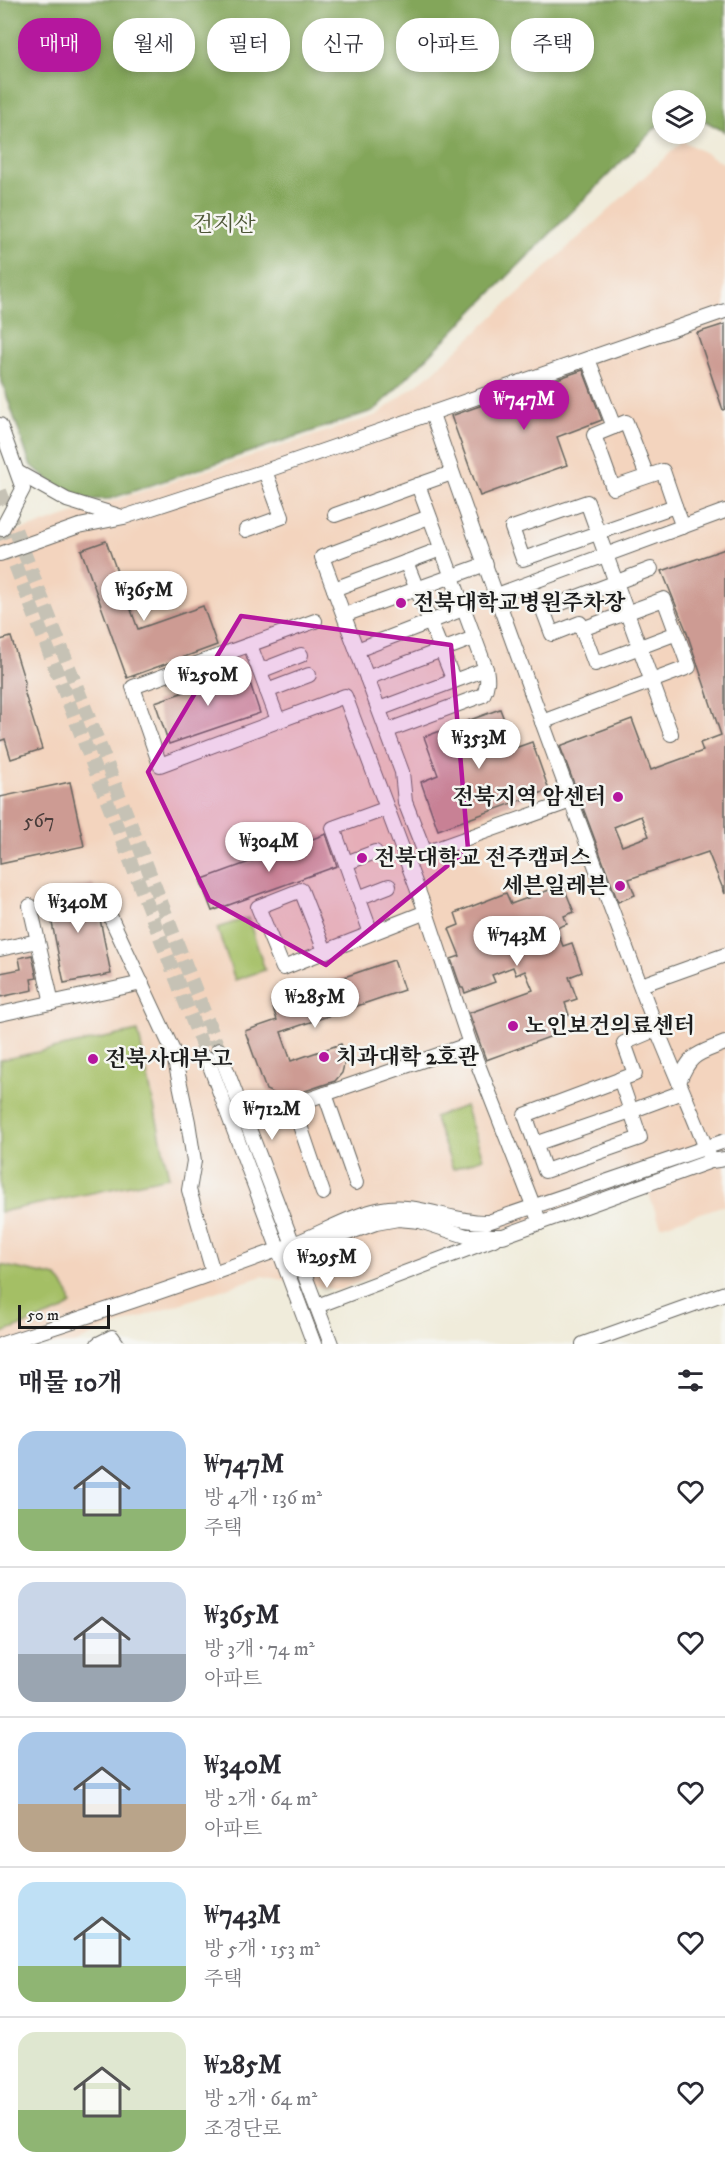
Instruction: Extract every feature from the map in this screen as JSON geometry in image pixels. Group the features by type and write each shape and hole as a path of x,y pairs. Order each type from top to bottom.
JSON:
{"street":[{"path":"0,424 23,489 1,528 5,552 79,526 124,517 265,471 725,311"},
{"path":"588,359 614,427"},
{"path":"317,1306 503,1236 718,1160 705,1147 657,1029 542,722 432,414"},
{"path":"647,476 627,422 594,435 614,488 663,471 683,527"},
{"path":"246,530 282,517 265,471"},
{"path":"19,473 67,500 124,517"},
{"path":"335,515 452,473"},
{"path":"387,731 483,695 487,687 486,669 418,485"},
{"path":"671,734 651,681 627,612 616,583 598,533 587,502 512,528 523,559 598,533 675,506"},
{"path":"497,595 725,511"},
{"path":"429,517 322,557 402,772 405,802 425,853 571,801"},
{"path":"334,589 441,549"},
{"path":"406,562 454,681"},
{"path":"344,615 486,564"},
{"path":"651,569 543,610 552,634 580,623 595,664 676,633"},
{"path":"542,722 689,667 664,598 582,629"},
{"path":"357,650 463,609"},
{"path":"315,621 133,687 160,765 345,696 426,912 470,1044 540,1223"},
{"path":"367,678 474,638"},
{"path":"250,645 278,720"},
{"path":"260,671 301,655"},
{"path":"379,709 486,669"},
{"path":"267,691 309,675"},
{"path":"371,933 333,828 386,809"},
{"path":"346,863 375,852"},
{"path":"358,898 389,886"},
{"path":"325,951 301,890 258,906 283,968 426,912"},
{"path":"30,906 52,1003"},
{"path":"109,914 173,1051 194,1161 189,1190 213,1272"},
{"path":"0,949 38,941"},
{"path":"641,985 725,955"},
{"path":"0,1014 142,983"},
{"path":"620,1079 640,1138 545,1171 525,1115 620,1079 635,1074 624,1043 657,1029"},
{"path":"680,1087 685,1065 694,1055 725,1043"},
{"path":"323,1193 293,1105 470,1044"},
{"path":"219,1050 331,1344"},
{"path":"207,1058 314,1344"},
{"path":"535,1144 631,1110 680,1087"},
{"path":"325,1094 356,1183"},
{"path":"2,1344 294,1244 362,1215 390,1208 415,1209 471,1222 488,1222 725,1141"},
{"path":"294,1244 326,1241 376,1223 398,1219 420,1221 466,1236 503,1236"},
{"path":"583,1344 725,1293"},
{"path":"98,1344 112,1337 117,1344"}],"highlighted area":[{"path":"241,616 451,645 468,849 326,965 209,900 148,772"}],"shaded area":[{"name":"전북대학교 전주캠퍼스","path":"680,144 688,144 725,164 725,1205 661,1226 644,1182 456,1246 339,1290 262,1276 100,1331 75,1344 0,1344 0,535 36,526 377,415 433,372"}],"green space":[{"name":"건지산","path":"0,0 725,0 725,132 706,122 706,90 652,90 652,131 375,410 110,499 84,500 57,487 30,464 0,376"},
{"path":"248,918 265,970 235,980 217,928"},
{"path":"138,1031 169,1177 0,1212 0,1060"},
{"path":"465,1106 483,1158 453,1169 434,1117"},
{"path":"1,1265 57,1277 69,1294 71,1305 64,1310 0,1334"}],"building":[{"path":"725,324 725,409 723,410 697,333"},
{"path":"583,370 602,420 557,437 567,465 480,496 451,416"},
{"path":"106,541 138,629 203,606 217,645 127,678 81,550"},
{"path":"725,549 725,894 708,852 629,879 635,895 618,902 560,746 632,719 651,770 703,751 700,743 721,735 686,630 662,571","holes":["641,816 649,836 622,846 614,827"]},
{"path":"11,637 25,682 24,691 42,749 11,759 5,739 0,741 0,640"},
{"path":"246,671 260,713 169,744 155,702"},
{"path":"500,709 515,748 532,742 549,790 438,830 421,782 438,775 424,737"},
{"path":"70,782 84,846 0,864 0,797"},
{"path":"326,834 337,866 212,911 200,880"},
{"path":"93,884 111,974 64,983 46,893"},
{"path":"563,885 574,912 564,916 567,924 556,928 563,946 572,943 582,972 569,977 577,999 565,1003 569,1015 558,1019 563,1032 486,1060 469,1013 533,990 525,971 516,975 513,967 492,975 495,982 465,993 451,959 460,956 449,929 459,925 455,913 506,893 511,904"},
{"path":"32,955 37,978 31,979 33,990 0,997 0,973 21,969 19,958"},
{"path":"394,960 404,990 281,1032 291,1061 341,1044 345,1052 345,1061 342,1073 335,1081 290,1096 282,1101 278,1095 266,1090 245,1031 277,1020 271,1002"}],"tunnel":[{"path":"0,491 219,1050"},
{"path":"0,526 207,1058"}],"place":[{"name":"전북대학교병원주차장","path":"401,603"},
{"name":"전북지역 암센터","path":"618,797"},
{"name":"전북대학교 전주캠퍼스","path":"362,858"},
{"name":"세븐일레븐","path":"620,886"},
{"name":"노인보건의료센터","path":"513,1026"},
{"name":"치과대학 2호관","path":"324,1057"},
{"name":"전북사대부고","path":"93,1059"}]}
